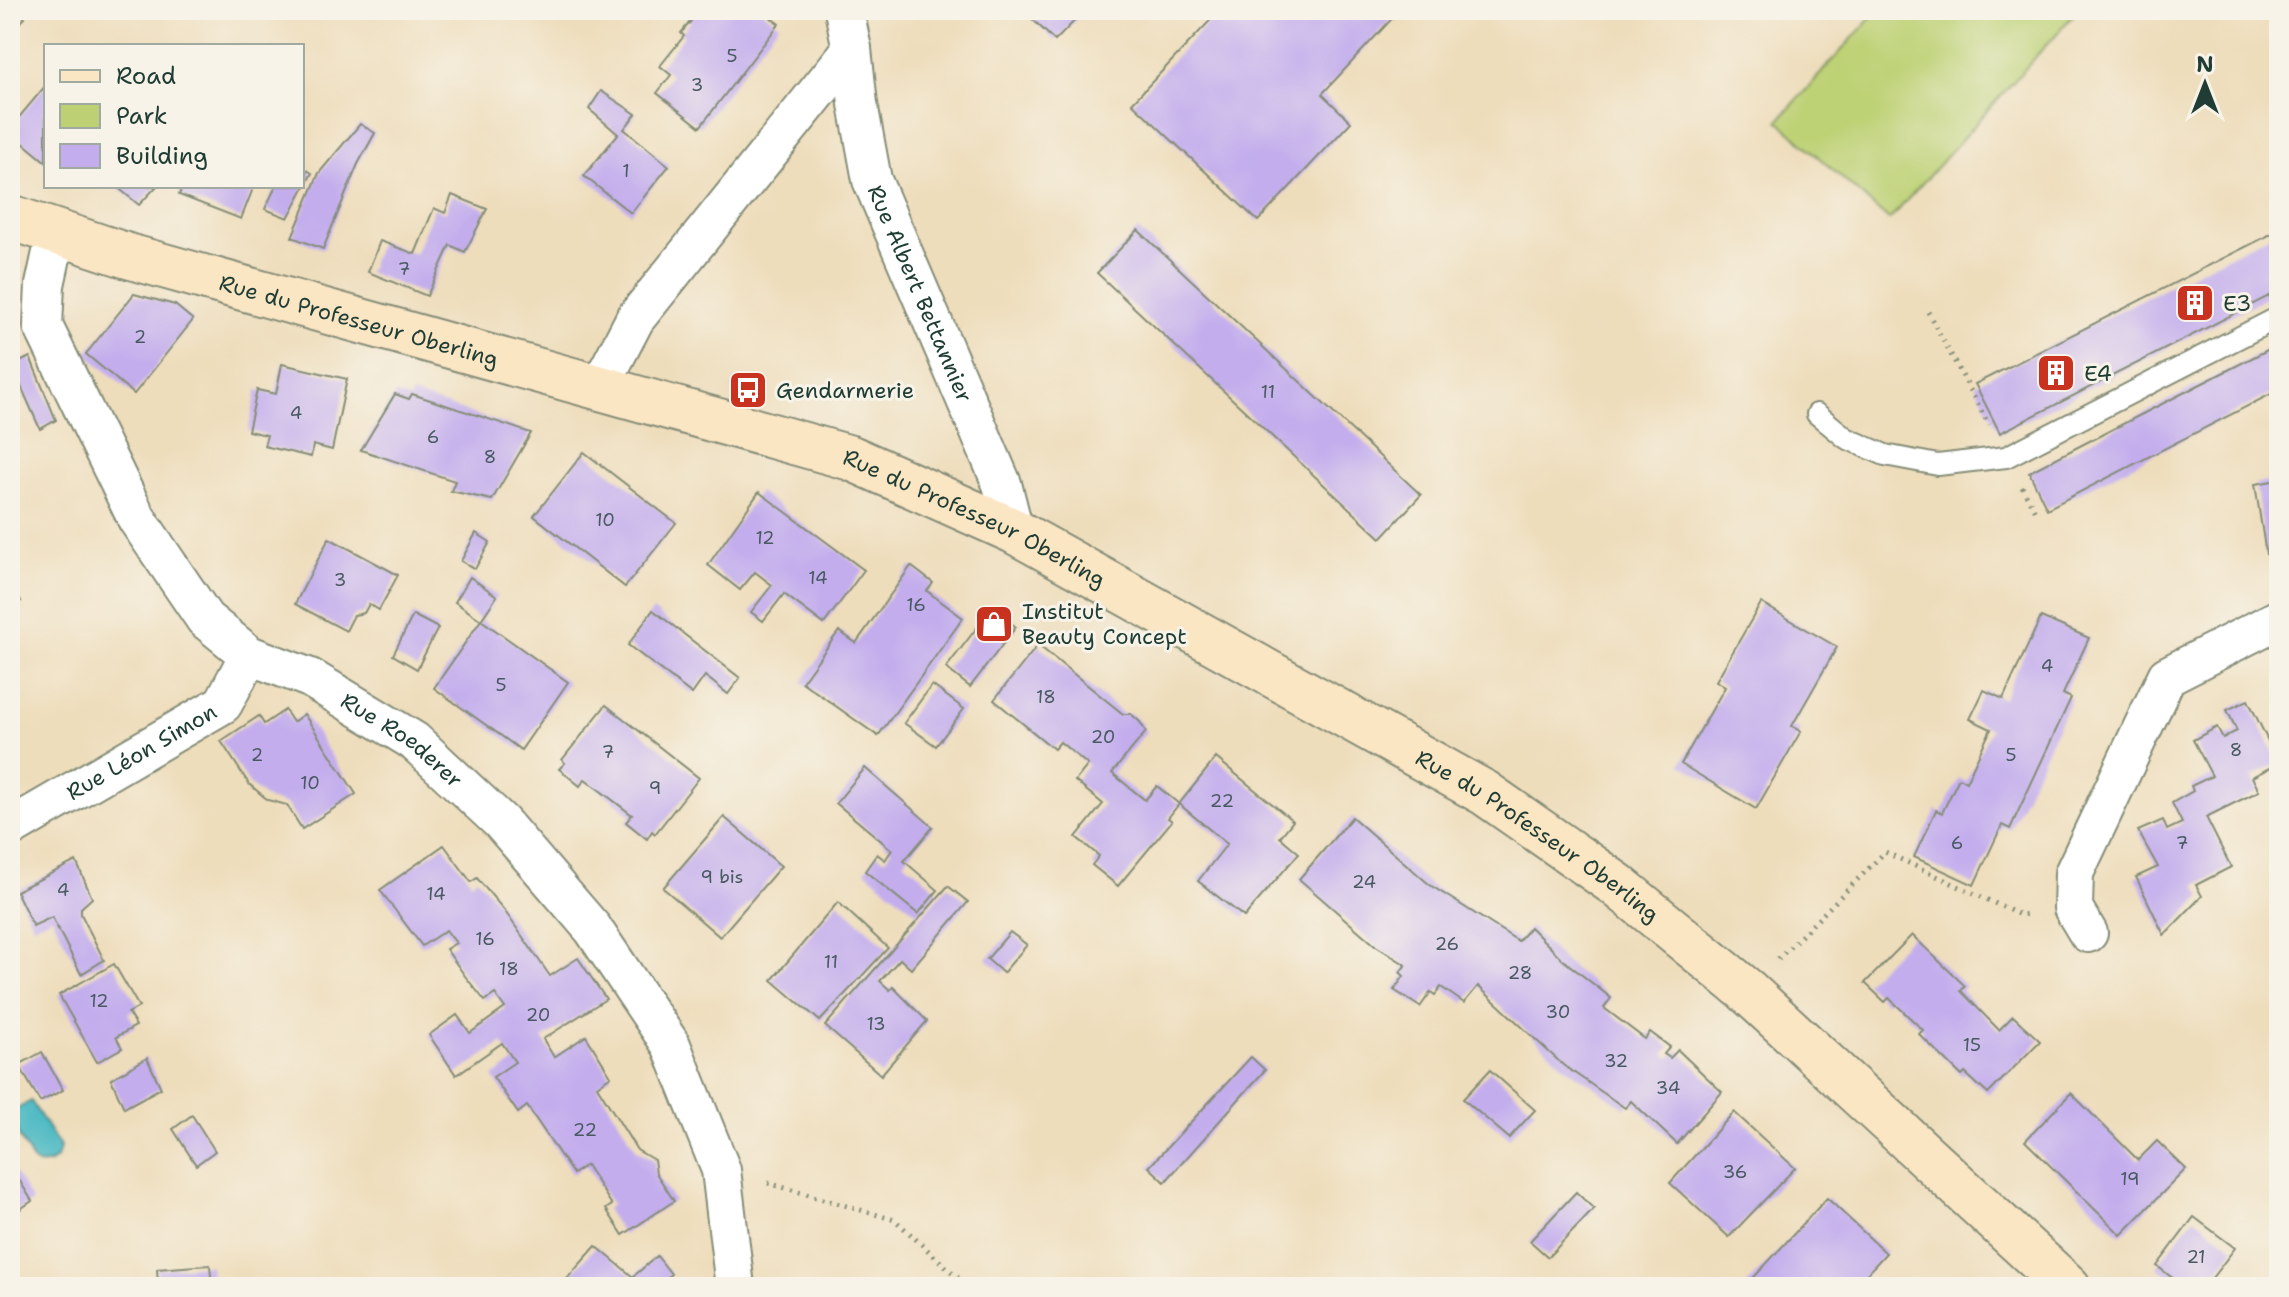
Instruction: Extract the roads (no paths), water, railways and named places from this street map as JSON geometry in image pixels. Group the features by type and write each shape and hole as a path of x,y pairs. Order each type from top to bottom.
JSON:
{"street":[{"name":"Rue Albert Bettannier","path":"844,10 872,180 1002,484 1014,531"},
{"path":"605,390 609,369 635,319 852,49"},
{"name":"Rue du Professeur Oberling","path":"10,217 56,234 851,458 1014,531 1485,793 1617,885 1746,990 2068,1287"},
{"name":"Rue Roederer","path":"56,234 45,285 43,326 137,519 205,619 249,655 310,678 414,741 501,822 593,929 671,1045 721,1170 735,1287"},
{"path":"2081,920 2074,873 2167,676 2279,619"},
{"name":"Rue Léon Simon","path":"10,828 223,704 249,655"}],"lane":[{"path":"1817,414 1846,438 1885,455 1938,465 2006,457 2279,317"}],"water":[{"path":"31,1101 60,1147 55,1159 49,1163 35,1164 10,1121 10,1113"}],"place":[{"name":"E3","path":"2195,303"},
{"name":"E4","path":"2056,373"},
{"name":"Gendarmerie","path":"748,390"},
{"name":"Institut Beauty Concept","path":"994,624"}]}
